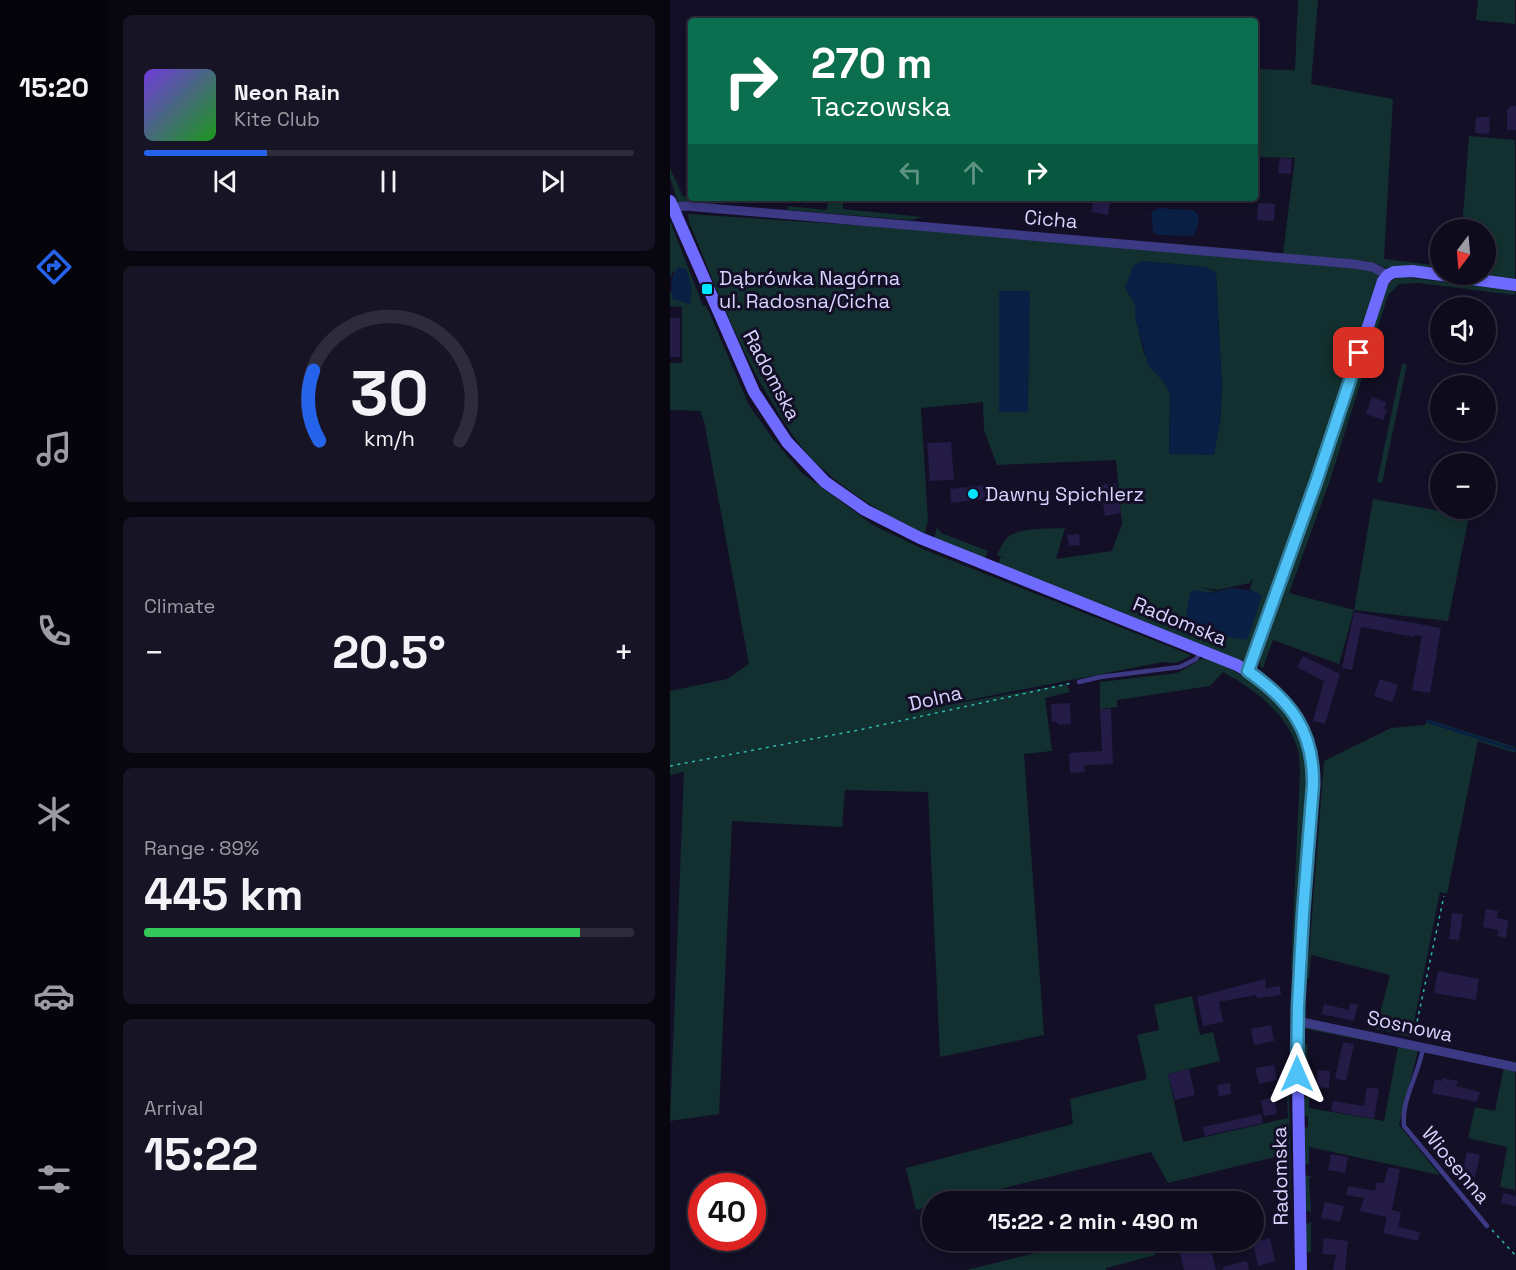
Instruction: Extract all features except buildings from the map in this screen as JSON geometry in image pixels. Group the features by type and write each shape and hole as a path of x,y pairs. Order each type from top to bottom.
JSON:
{"street":[{"name":"Cicha","path":"671,205 1354,264 1372,267 1388,275"},
{"name":"Radomska","path":"671,205 754,392 787,442 825,482 865,510 920,538 1248,671 1268,685 1294,714 1304,732 1312,758 1313,785 1297,1021 1301,1270"},
{"path":"1248,671 1316,482 1380,288 1388,275 1402,271 1516,285"},
{"name":"Sosnowa","path":"1297,1021 1516,1066"}],"lane":[{"path":"1079,682 1180,667 1196,659 1201,650"},
{"name":"Wiosenna","path":"1423,1047 1403,1119 1404,1126 1487,1226"}],"path":[{"name":"Dolna","path":"670,766 859,730 1079,682"},
{"path":"1413,1044 1444,896"},
{"name":"Wiosenna","path":"1487,1226 1516,1256"}],"green space":[{"path":"1298,0 1318,0 1311,84 1393,99 1384,259 1430,265 1430,271 1389,269 1367,261 1283,254 1295,158 1258,157 1258,69 1295,70"},
{"path":"1478,0 1515,0 1515,24 1476,20"},
{"path":"1469,136 1515,140 1515,281 1496,279 1496,219 1463,219"},
{"path":"670,168 683,196 688,196 688,201 716,201 715,204 678,203 670,177"},
{"path":"828,201 843,201 843,209 923,217 911,220 787,210 788,206 827,210"},
{"path":"688,214 885,227 1353,267 1376,272 1379,276 1368,311 1275,586 1248,658 1243,661 1237,660 999,565 1000,557 1005,558 997,555 1006,540 1012,534 1026,530 1065,528 1056,559 1112,551 1122,524 1116,460 997,465 984,430 983,402 921,408 928,521 924,535 880,511 839,483 803,449 784,423 763,387 728,317 689,222","holes":["1142,261 1206,267 1216,273 1222,386 1220,423 1169,454 1170,394 1144,354 1135,316 1136,304 1125,288","1253,578 1250,590 1262,596 1190,593 1217,592 1201,587 1218,590 1250,583"]},
{"path":"670,221 703,306 705,305 709,312 749,405 773,439 802,473 873,525 925,550 1191,655 1175,663 1163,662 897,714 1066,684 1070,692 1045,698 1052,751 1024,754 1044,1035 940,1057 928,792 845,790 842,827 732,821 719,1114 670,1121 684,772 670,775 670,691 727,679 749,664 704,421 700,411 670,410 670,363 682,363 682,307 670,306 670,291 678,300 690,303 673,271 670,278"},
{"path":"1398,278 1430,280 1430,284 1399,284 1388,295 1330,480 1289,593 1354,610 1339,664 1273,640 1263,668 1260,666 1260,659 1383,294 1392,280"},
{"path":"1434,285 1472,285 1515,290 1515,295"},
{"path":"1402,364 1407,364 1382,483 1377,482"},
{"path":"1373,499 1430,509 1430,519 1468,519 1448,621 1354,610"},
{"path":"937,527 941,533 988,551 985,559 934,539"},
{"path":"1205,657 1241,674 1273,699 1287,713 1304,748 1307,768 1295,970 1291,970 1300,771 1298,750 1285,723 1257,694 1223,672 1210,686 1117,700 1117,707 1100,709 1100,682 1177,673"},
{"path":"1427,719 1515,747 1515,753 1478,741 1447,894 1440,892 1411,1037 1376,1029 1390,975 1311,955 1309,979 1307,978 1324,761 1391,728 1425,725"},
{"path":"1192,996 1200,1035 1213,1032 1220,1061 1168,1074 1183,1142 1288,1118 1287,1091 1289,1092 1291,1199 1287,1200 1288,1154 1168,1183 1151,1152 991,1191 922,1191 922,1208 916,1210 906,1168 1073,1124 1070,1099 1147,1079 1137,1035 1159,1030 1154,1005"},
{"path":"1306,1026 1415,1047 1418,1051 1399,1125 1440,1175 1309,1147 1309,1164 1304,1164 1303,1128 1308,1127 1308,1117 1303,1115 1303,1098 1309,1097 1309,1108 1384,1121 1398,1047 1306,1029"},
{"path":"1302,1044 1307,1044 1309,1086 1302,1085"},
{"path":"1504,1067 1515,1070 1515,1190 1500,1187 1507,1147 1468,1138 1475,1107 1495,1111"},
{"path":"1307,1175 1313,1177 1309,1178 1311,1212 1305,1210 1305,1177"},
{"path":"1311,1222 1311,1253 1305,1251 1305,1225"},
{"path":"1044,1251 1154,1251 1155,1255 1106,1268 1106,1270 967,1270"}],"water":[{"path":"1158,208 1193,210 1199,216 1197,229 1193,236 1158,235 1153,232 1151,213"},
{"path":"1142,261 1206,267 1216,273 1222,386 1220,423 1214,455 1169,454 1170,394 1165,384 1148,365 1135,316 1135,304 1125,288 1133,266"},
{"path":"679,267 686,269 689,278 690,304 673,300 672,282"},
{"path":"999,291 1030,291 1028,412 999,412"},
{"path":"1232,588 1254,591 1262,596 1247,640 1206,631 1186,617 1190,593 1195,590 1211,593"}],"waterway":[{"path":"1427,721 1516,750"}],"place":[{"name":"Dąbrówka Nagórna ul. Radosna/Cicha","path":"707,289"},
{"name":"Dawny Spichlerz","path":"973,494"}],"route":[{"path":"1297,1074 1303,913 1313,785 1312,758 1310,745 1289,708 1268,685 1248,671 1263,635 1359,353"}]}
